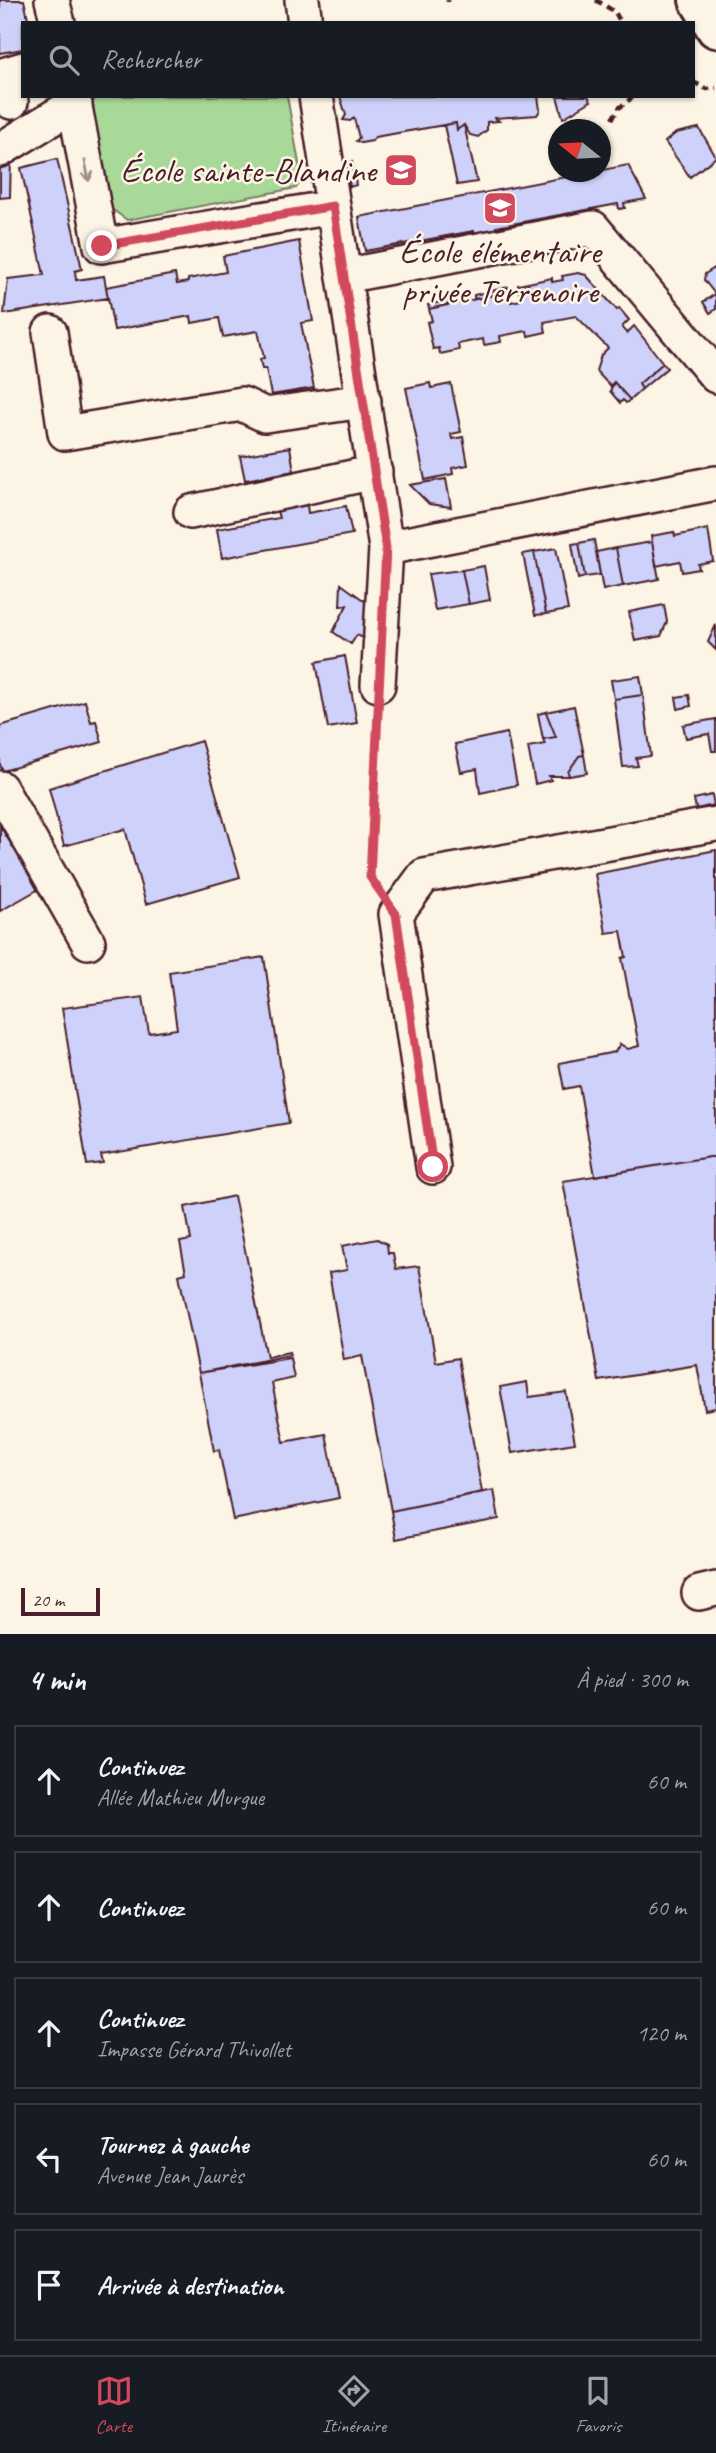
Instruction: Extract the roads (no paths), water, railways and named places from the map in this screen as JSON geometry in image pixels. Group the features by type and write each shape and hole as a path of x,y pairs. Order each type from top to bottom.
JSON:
{"main road":[{"path":"699,0 716,27"}],"street":[{"path":"52,0 57,21"},
{"path":"302,0 305,21"},
{"path":"11,102 6,74 21,70"},
{"path":"316,98 386,548 378,684"},
{"path":"0,150 74,100 102,246 333,206"},
{"path":"344,276 593,228 716,376"},
{"path":"50,332 65,433 242,404 265,415 363,401"},
{"path":"191,512 375,472"},
{"path":"386,548 716,483"},
{"path":"0,788 88,942"},
{"path":"433,1167 396,914 424,876 716,824"}],"place":[{"name":"École sainte-Blandine","path":"401,170"},
{"name":"École élémentaire privée Terrenoire","path":"500,208"}]}
